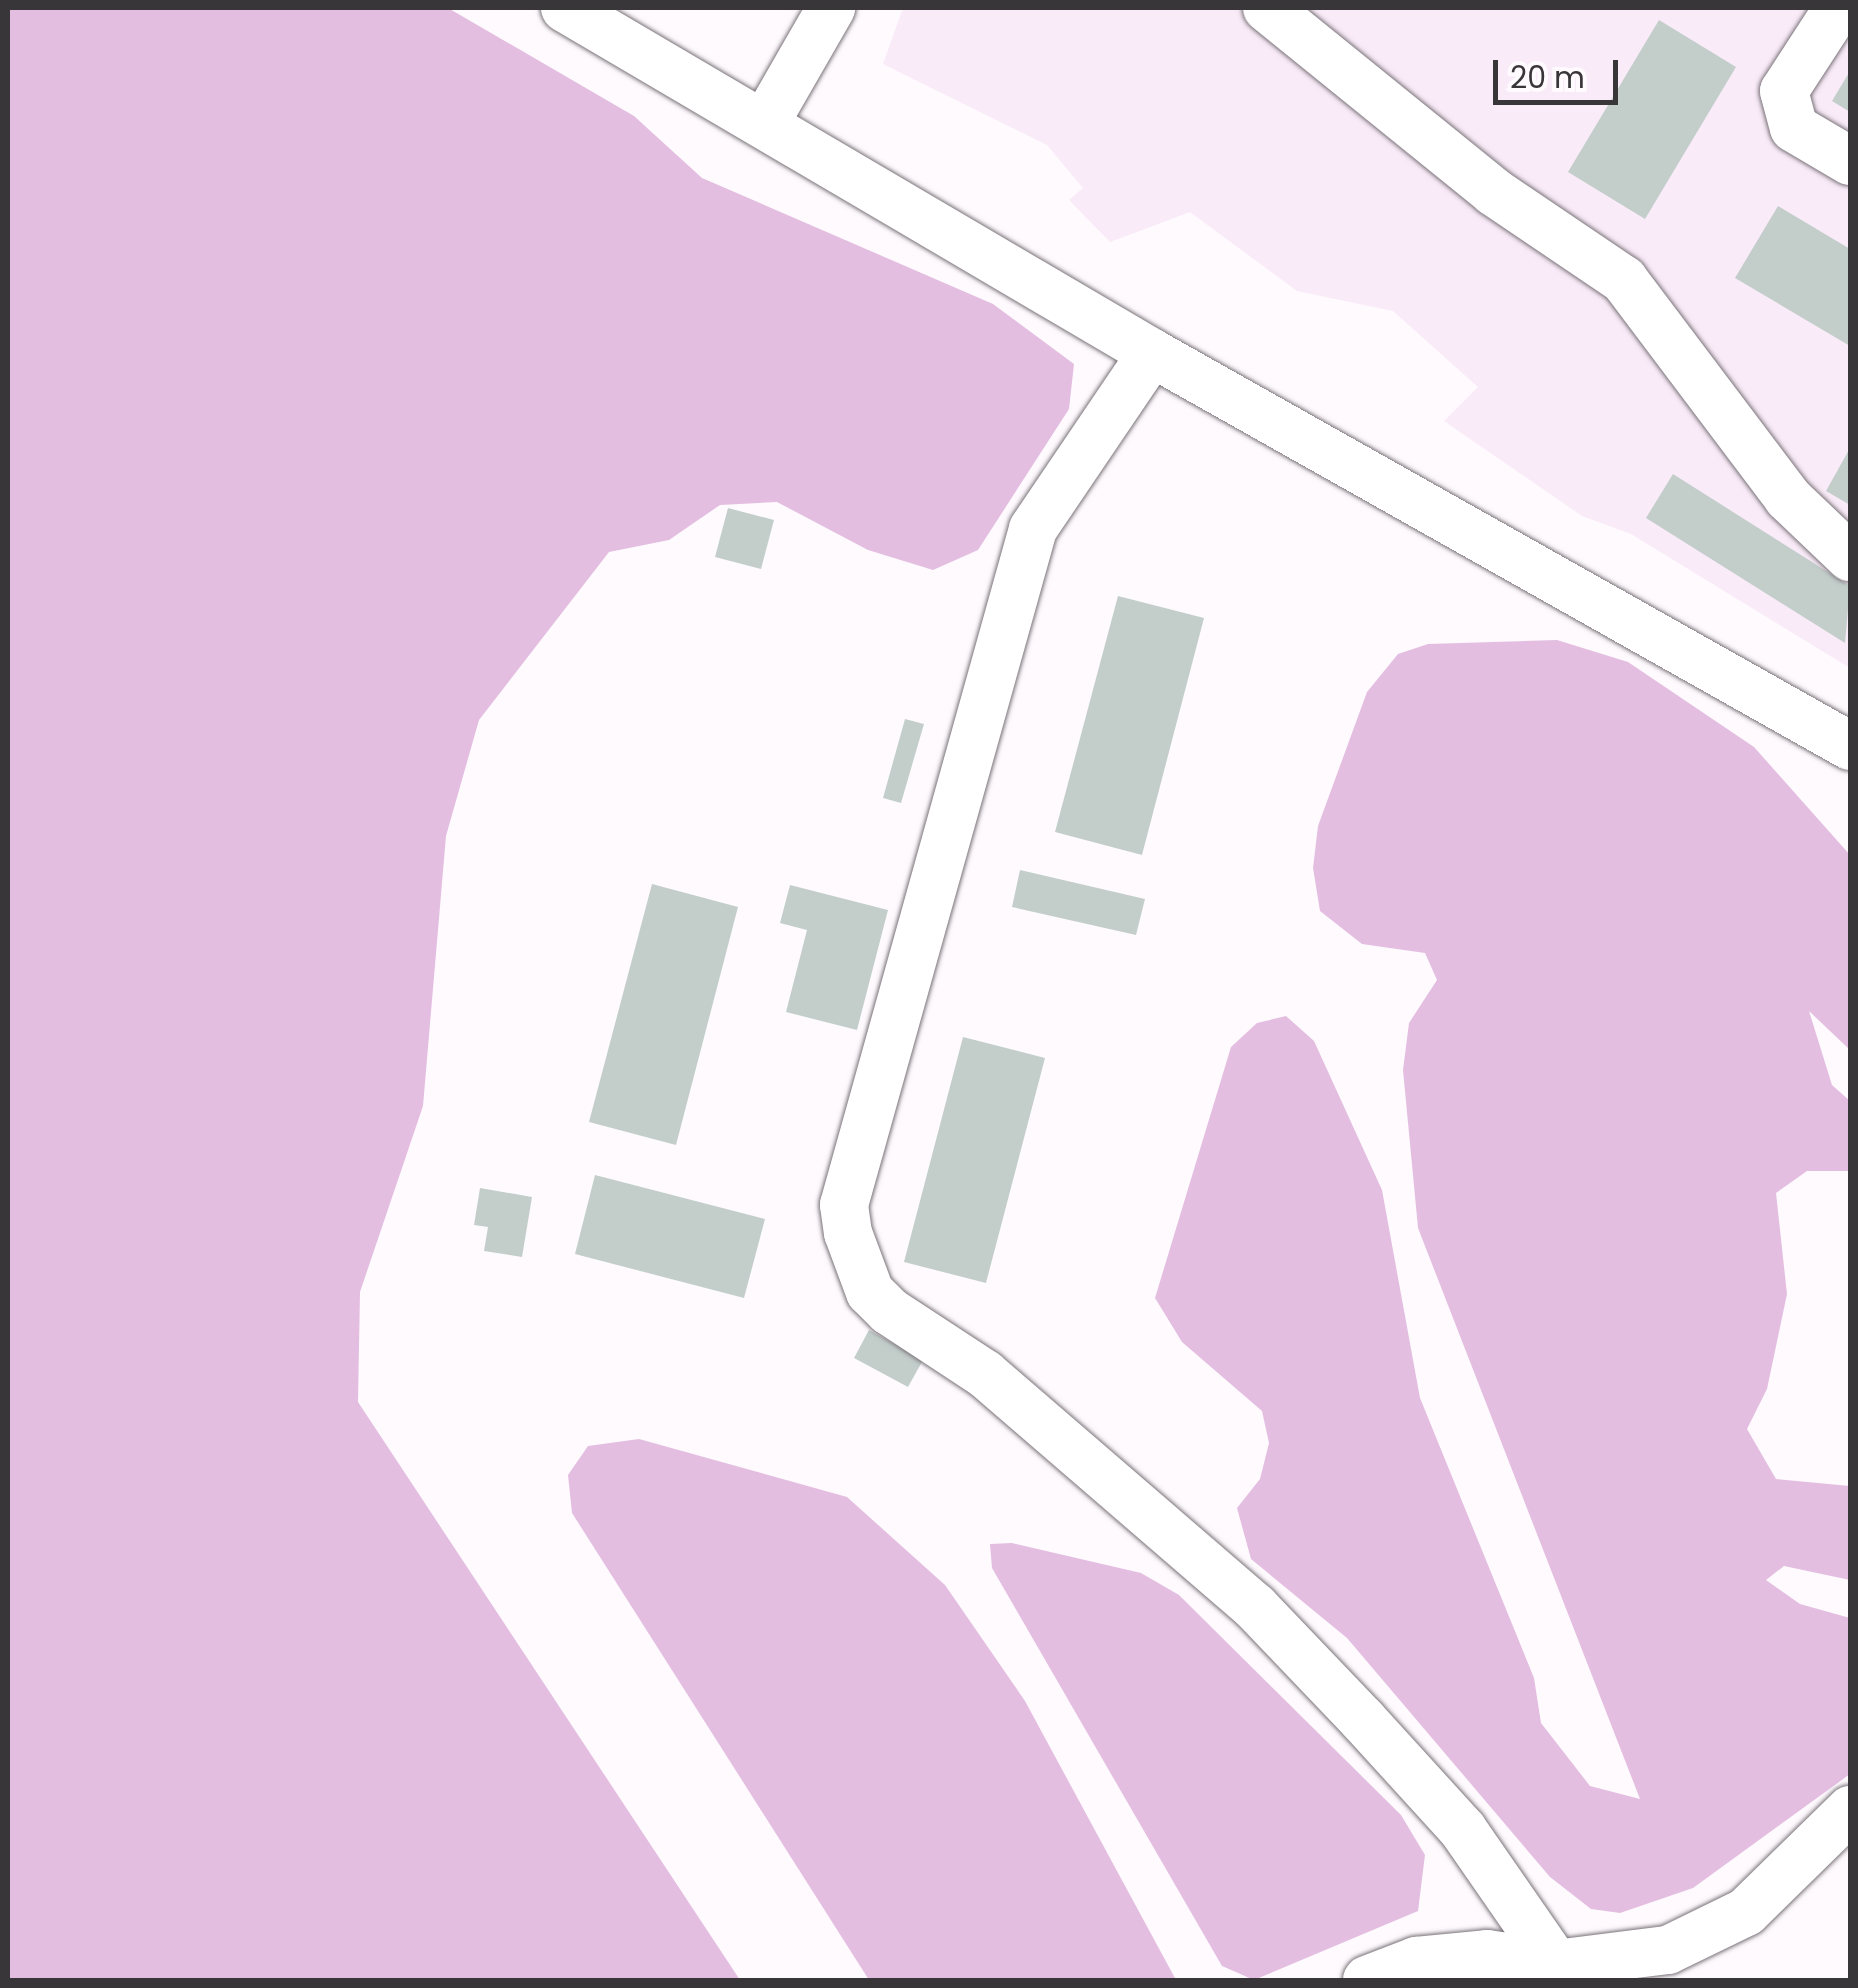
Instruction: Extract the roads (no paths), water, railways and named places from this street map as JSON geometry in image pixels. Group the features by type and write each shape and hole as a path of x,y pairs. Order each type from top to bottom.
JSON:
{"street":[{"path":"565,8 1152,354 1850,746"},
{"path":"765,123 830,8"},
{"path":"1267,8 1494,192 1624,280 1788,498 1850,557"},
{"path":"1838,8 1784,90 1794,128 1850,161"},
{"path":"1152,354 1033,529 844,1205 848,1233 870,1292 889,1310 985,1374 1254,1607 1350,1706 1463,1830 1561,1972"},
{"path":"1367,1980 1416,1961 1488,1954 1561,1972 1668,1950 1746,1912 1850,1810"}]}
